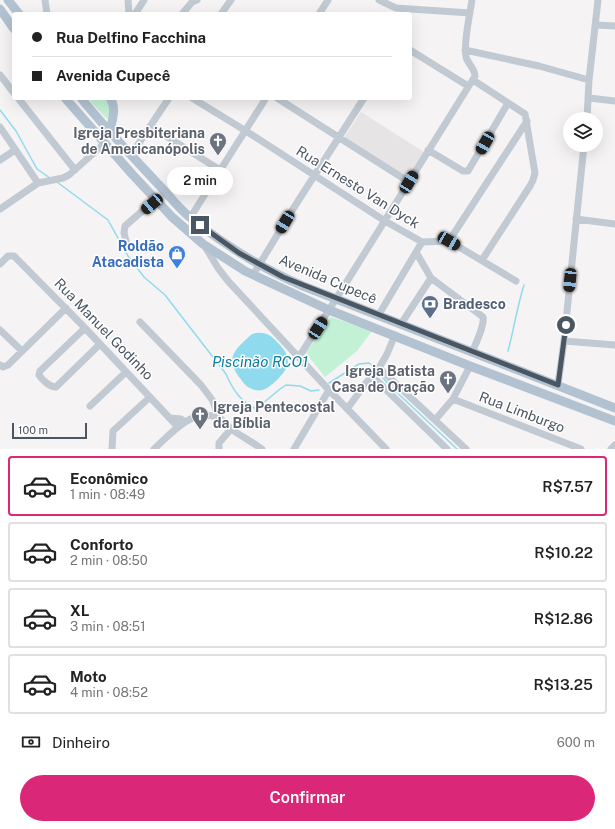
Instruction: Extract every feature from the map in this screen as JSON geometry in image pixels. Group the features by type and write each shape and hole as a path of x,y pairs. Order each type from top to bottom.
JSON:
{"main road":[{"path":"8,0 17,12"},
{"path":"0,10 12,26"},
{"name":"Avenida Cupecê","path":"67,100 155,200 203,244 253,275 329,310 615,421"},
{"name":"Avenida Cupecê","path":"85,100 110,132 190,218 258,265 283,277 378,316 615,408"},
{"path":"110,132 114,110 111,100"}],"street":[{"path":"45,0 47,12"},
{"path":"128,0 130,12"},
{"path":"136,12 144,0"},
{"path":"184,12 192,2 197,0"},
{"path":"222,12 231,0"},
{"path":"321,12 328,0"},
{"path":"379,0 396,8 470,13"},
{"path":"299,357 472,80 466,50 472,0"},
{"path":"588,112 589,80 598,0"},
{"path":"596,25 615,26"},
{"path":"466,50 539,66 589,80"},
{"path":"412,51 472,80 524,112 535,176 482,260"},
{"path":"0,75 12,90"},
{"path":"589,98 615,101"},
{"path":"20,100 75,170"},
{"path":"76,111 83,100"},
{"path":"131,154 168,100"},
{"name":"Rua Ernesto Van Dyck","path":"195,100 385,221 422,242 449,241"},
{"path":"190,218 265,100"},
{"path":"280,100 409,182"},
{"path":"253,275 363,100"},
{"path":"428,150 463,171 468,171 508,103"},
{"path":"516,281 449,241 526,121"},
{"path":"150,126 220,170"},
{"path":"0,127 38,183"},
{"path":"0,209 38,183 64,178 105,144"},
{"path":"0,160 15,150"},
{"path":"558,385 583,152"},
{"path":"127,245 124,233 125,226 155,200"},
{"path":"576,219 615,224"},
{"path":"378,316 422,242"},
{"path":"203,244 228,281 386,449"},
{"path":"416,252 431,278 483,317 484,320 482,327 472,353"},
{"name":"Rua Manuel Godinho","path":"0,264 8,256 14,256 66,308 178,428"},
{"path":"401,324 431,278"},
{"path":"2,366 8,365 66,308"},
{"path":"140,322 201,384 213,401 218,417 231,429 262,449"},
{"path":"85,328 40,371 39,375 41,378 52,386 56,387 100,344"},
{"path":"0,330 22,351"},
{"path":"347,409 379,369 395,336"},
{"path":"564,340 615,345"},
{"path":"434,420 453,399 470,366"},
{"path":"379,369 466,449"},
{"path":"90,406 126,372"},
{"path":"372,376 447,449"},
{"path":"294,449 330,390"},
{"path":"112,449 113,431 150,397"},
{"name":"Rua Limburgo","path":"453,399 581,449"},
{"path":"154,449 185,422 192,418 203,416 218,417"},
{"path":"170,418 181,419 185,422"},
{"path":"218,449 219,443 231,429"},
{"path":"611,449 615,445"}],"shaded area":[{"path":"361,112 424,152 409,176 407,177 346,138 345,136"}],"green space":[{"path":"107,100 111,106 109,117 107,119 90,101"},
{"path":"331,317 372,331 357,351 325,377 306,353"}],"water":[{"name":"Piscinão RCO1","path":"252,334 268,334 283,349 288,359 286,369 280,377 270,386 260,390 252,389 245,384 235,370 233,363 234,353 237,348"}],"waterway":[{"path":"0,110 16,131 37,169 50,178"},
{"path":"57,182 108,220 128,256 144,277 165,295 226,374 231,385 241,399 256,409 286,385 300,386 311,391 319,390"},
{"path":"508,351 524,285"},
{"path":"329,383 359,364 369,363 376,368"},
{"path":"379,373 389,385 457,449"}],"place":[{"name":"Igreja Presbiteriana de Americanópolis","path":"218,156"},
{"name":"Roldão Atacadista","path":"177,269"},
{"name":"Bradesco","path":"430,319"},
{"name":"Igreja Batista Casa de Oração","path":"448,394"},
{"name":"Igreja Pentecostal da Bíblia","path":"200,430"}],"route":[{"path":"200,225 258,265 283,277 472,353 558,385 566,325"}]}
